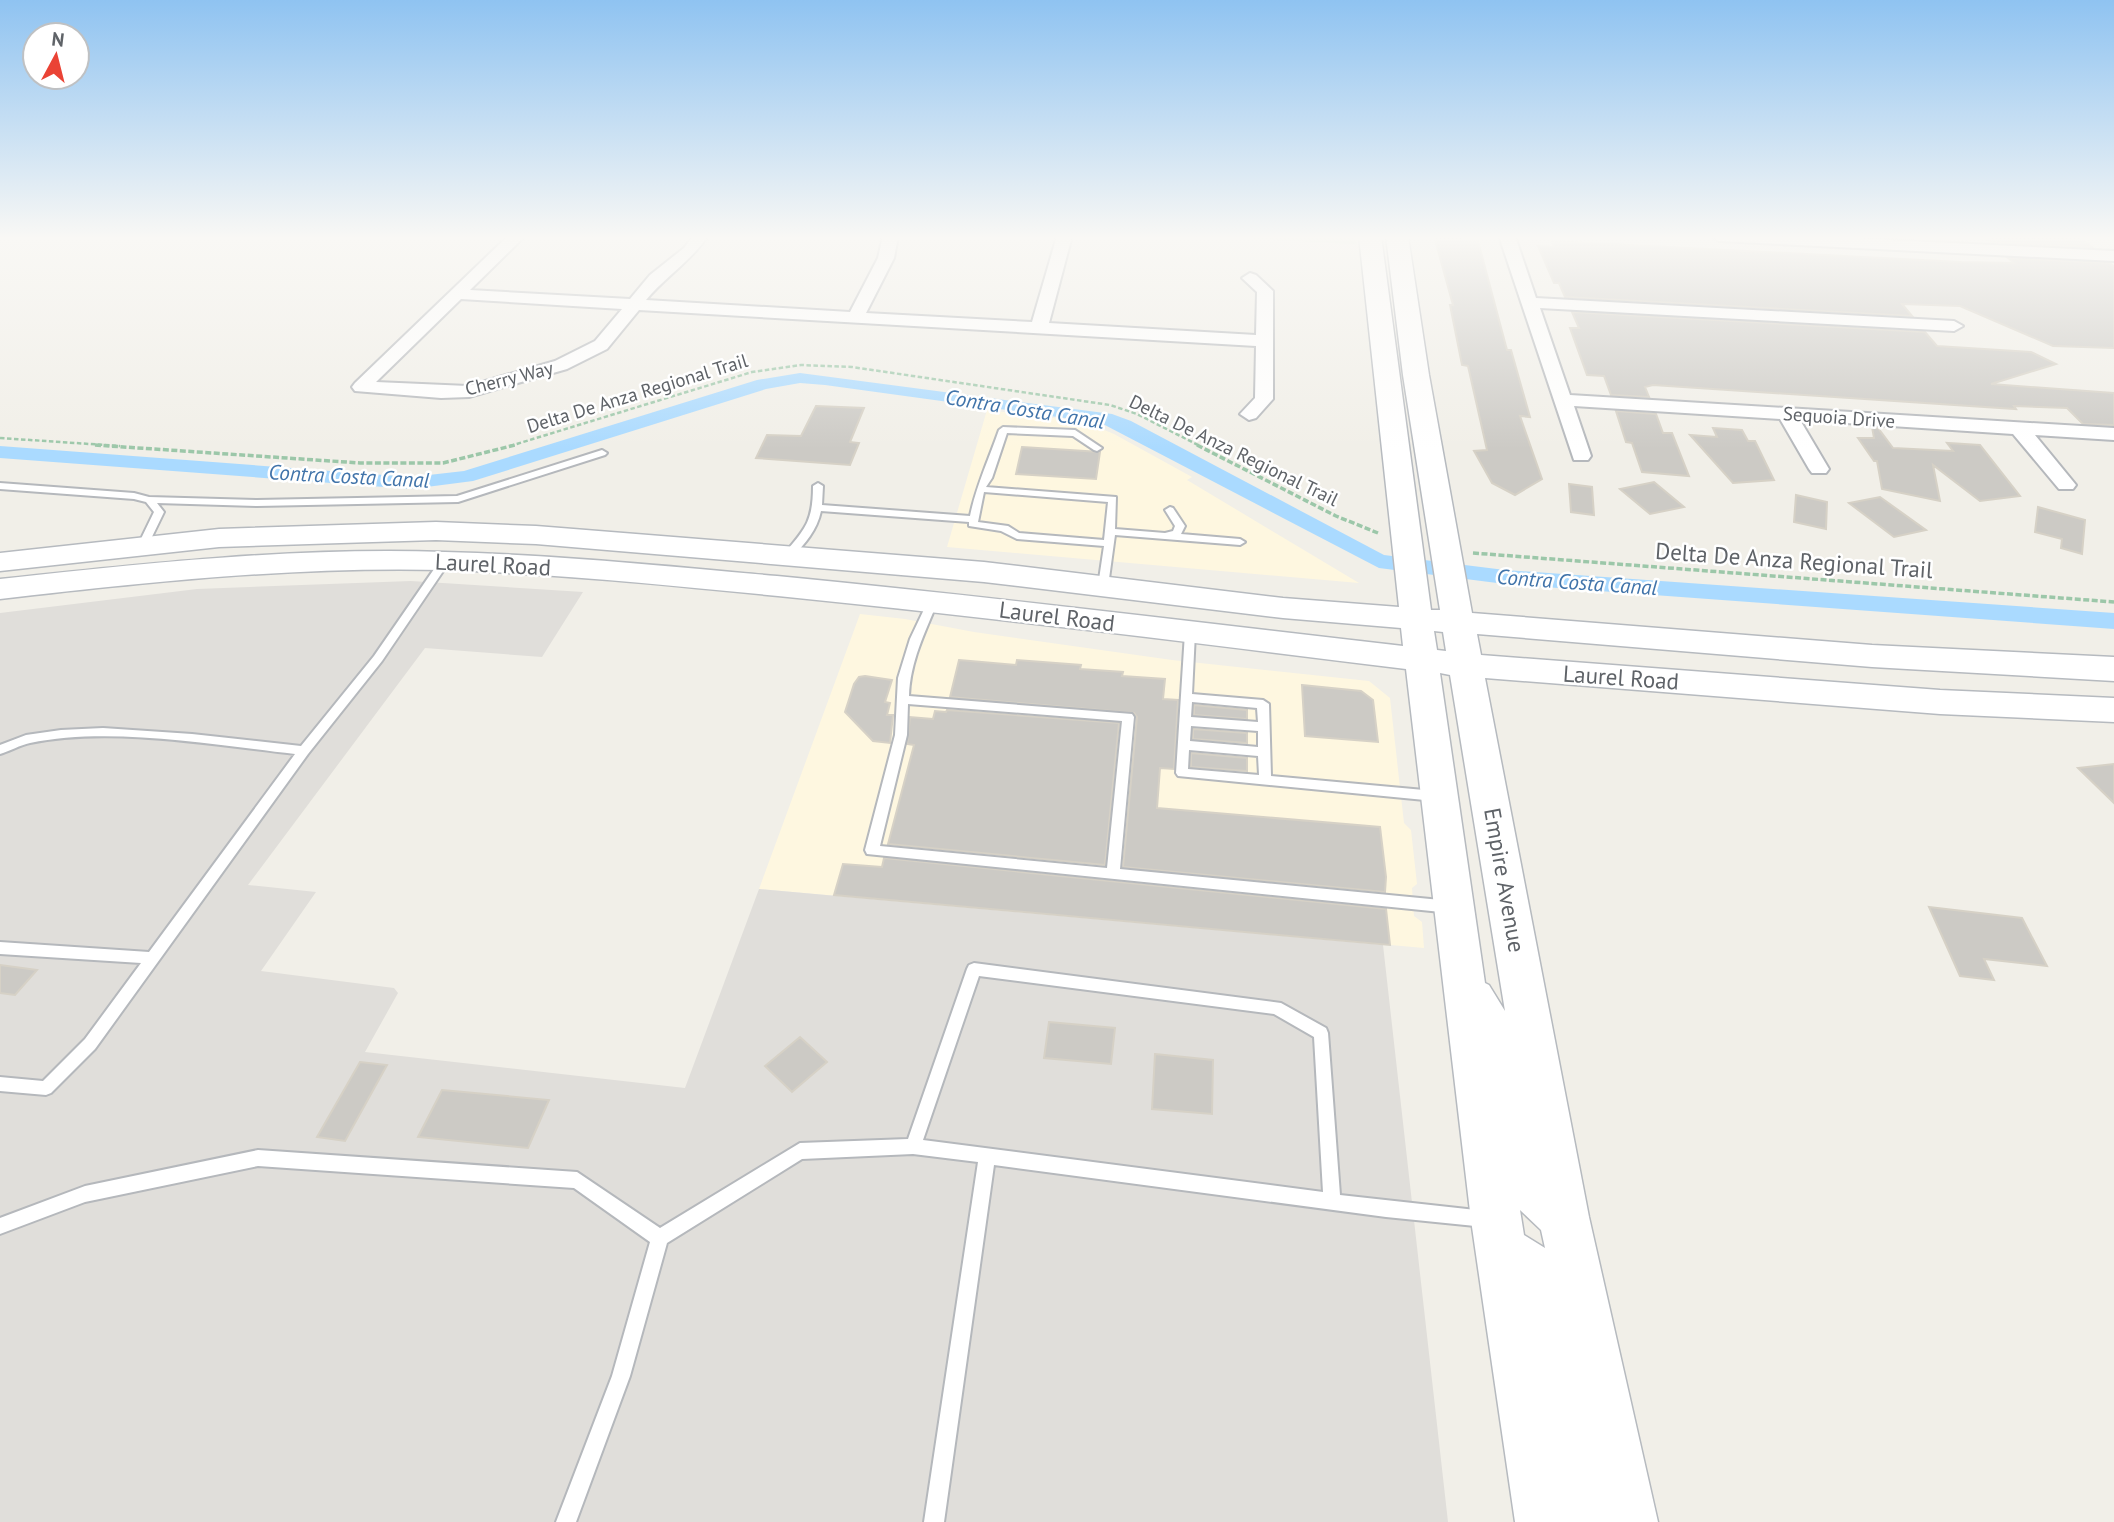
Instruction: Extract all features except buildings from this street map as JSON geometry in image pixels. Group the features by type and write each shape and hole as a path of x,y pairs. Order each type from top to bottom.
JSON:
{"main road":[{"path":"1379,307 1438,796 1499,1235 1545,1522"},
{"name":"Empire Avenue","path":"1407,307 1416,375 1456,564 1458,622 1564,1217 1628,1522"},
{"name":"Laurel Road","path":"0,562 143,545 315,533 436,531 536,535 984,572 1283,608 1872,656 2114,669"},
{"path":"773,585 788,555"},
{"name":"Laurel Road","path":"0,589 183,569 330,561 445,561 633,572 933,601 1466,665 1927,701 2114,710"},
{"path":"1466,986 1506,1054 1526,1177 1535,1191 1564,1217"},
{"path":"1499,1235 1544,1287 1582,1490 1594,1522"}],"street":[{"name":"Cherry Way","path":"442,307 361,387 469,391 561,365 601,345 631,307"},
{"path":"685,307 1265,341"},
{"path":"856,317 861,307"},
{"path":"1039,328 1045,307"},
{"path":"1249,414 1264,399 1265,307"},
{"path":"1531,307 1581,456"},
{"path":"1604,307 1954,326"},
{"name":"Sequoia Drive","path":"1564,400 2114,434"},
{"path":"1787,414 1819,469"},
{"path":"2019,428 2066,485"}],"lane":[{"path":"1097,448 1076,433 1003,430 987,478 980,489 973,524 1004,525 1017,536 1080,541 1166,536 1240,542"},
{"path":"0,486 134,496 149,500 257,503 458,499 602,453"},
{"path":"788,555 806,538 818,508 818,486"},
{"path":"980,489 1113,499 1104,586"},
{"path":"143,545 159,512 149,500"},
{"path":"818,508 974,519"},
{"path":"1166,536 1177,533 1180,526 1170,510"},
{"path":"1017,536 1020,524"},
{"path":"1038,538 1041,526"},
{"path":"1058,539 1060,527"},
{"path":"1080,541 1082,529"},
{"path":"0,1084 46,1088 90,1044 304,751 327,725 411,613 445,561"},
{"path":"933,601 916,639 904,678 901,735 872,850 1454,907"},
{"path":"1190,633 1182,772 1438,796"},
{"path":"1186,698 1263,704 1265,779"},
{"path":"903,700 1128,717 1113,873"},
{"path":"1185,721 1264,727"},
{"path":"0,750 9,744 48,734 139,734 304,751"},
{"path":"1184,745 1264,752"},
{"path":"0,948 153,958"},
{"path":"913,1146 974,969 1276,1008 1321,1033 1332,1202"},
{"path":"566,1522 621,1376 660,1238 800,1151 913,1146 1332,1202 1499,1235"},
{"path":"934,1522 987,1156"},
{"path":"0,1226 85,1194 258,1158 577,1180 660,1238"}],"path":[{"name":"Delta De Anza Regional Trail","path":"0,438 360,463 443,463 488,453 752,372 775,367 824,365 1110,405 1137,414 1336,516 1378,533"},
{"name":"Delta De Anza Regional Trail","path":"1456,564 2114,602"}],"shaded area":[{"path":"987,410 1070,420 1114,434 1192,477 1187,480 1359,583 947,547"},
{"path":"411,581 583,592 542,657 425,648 248,885 316,892 261,971 394,988 398,993 365,1052 685,1088 759,889 1383,945 1448,1522 0,1522 0,613 197,589"},
{"path":"860,614 1172,660 1369,681 1390,698 1404,823 1411,830 1417,884 1412,888 1414,916 1422,922 1424,948 759,889"}],"waterway":[{"name":"Contra Costa Canal","path":"0,452 411,483 466,477 763,384 800,378 1105,418 1124,425 1379,561 1505,577 2114,621"}]}
